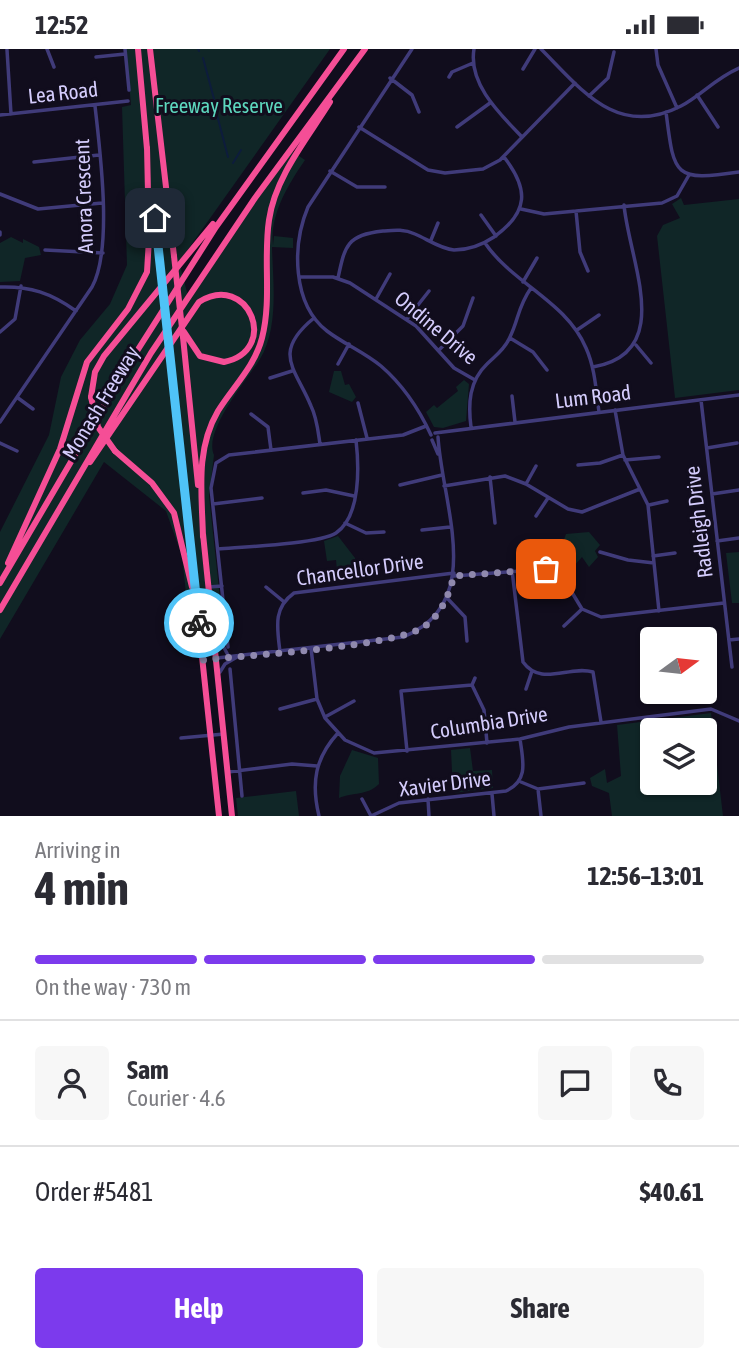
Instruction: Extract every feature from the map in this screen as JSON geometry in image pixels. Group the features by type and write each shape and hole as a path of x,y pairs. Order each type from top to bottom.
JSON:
{"highway":[{"path":"138,49 219,816"},
{"path":"150,49 184,336 232,816"},
{"name":"Monash Freeway","path":"0,582 122,373 255,169 344,49"},
{"name":"Monash Freeway","path":"0,610 158,343 256,198 365,49"},
{"path":"203,537 202,454 214,420 248,368 262,339 267,310 267,241 272,204 290,166 347,74"},
{"path":"0,582 60,449 87,362 128,309 147,272 147,147"},
{"path":"210,602 204,614 197,609 174,513 152,483 115,451 98,427 92,397 95,372 104,356 192,251 255,169"},
{"path":"62,505 199,302 214,295 234,298 249,310 254,325 249,347 227,362 202,358 184,336"},
{"path":"203,660 216,658"}],"street":[{"path":"8,49 11,114"},
{"path":"47,49 54,67"},
{"path":"216,658 403,637 425,627 448,599 454,574 450,527 435,436 396,381 349,344 326,330 314,318 304,301 299,277 303,222 330,171 412,49"},
{"path":"474,49 473,63 490,103 522,137"},
{"path":"523,69 535,49"},
{"path":"541,49 589,96 603,107 623,115 666,112 677,108 716,79 739,68"},
{"path":"547,55 554,49"},
{"path":"657,49 659,65 677,108"},
{"path":"96,57 125,52 129,90"},
{"path":"589,96 608,78 614,52"},
{"path":"449,77 452,72 473,63"},
{"path":"390,78 412,95 419,112"},
{"path":"359,127 417,165 436,172 483,169 504,156 575,83"},
{"path":"697,95 718,127"},
{"name":"Lea Road","path":"0,115 128,101"},
{"path":"457,127 490,103"},
{"name":"Anora Crescent","path":"0,422 97,277 103,253 96,106"},
{"path":"666,112 672,157 689,175 702,177 739,172"},
{"path":"34,162 99,155"},
{"path":"338,278 344,253 358,236 399,230 453,250 485,243 495,236 512,223 520,209 520,182 504,156"},
{"path":"330,171 357,187 385,187"},
{"path":"520,209 541,214 668,201 680,192 689,175"},
{"path":"1,196 38,209 102,203"},
{"path":"593,367 617,361 636,345 643,317 624,205"},
{"path":"576,211 581,255 588,271"},
{"path":"481,215 495,236"},
{"path":"430,241 438,223"},
{"path":"485,243 502,266 558,309 577,330 593,367 599,412"},
{"path":"45,250 103,253"},
{"path":"523,282 537,258"},
{"path":"376,299 390,274"},
{"name":"Ondine Drive","path":"299,277 338,278 376,299 407,320 457,370 475,380"},
{"path":"0,287 21,286 56,297 76,310"},
{"path":"0,332 15,319 21,286"},
{"path":"471,427 469,404 475,380 510,338 519,307 531,288"},
{"path":"407,320 429,291"},
{"path":"439,350 463,326 472,298"},
{"path":"577,330 599,316"},
{"path":"314,318 294,341 292,371 312,407 320,444"},
{"path":"510,338 533,352 547,370"},
{"path":"338,364 349,344"},
{"path":"636,345 651,363"},
{"path":"270,378 292,371"},
{"name":"Lum Road","path":"435,436 471,427 739,395"},
{"path":"512,396 515,422"},
{"path":"18,398 33,409"},
{"name":"Radleigh Drive","path":"701,400 732,667"},
{"path":"359,403 367,439"},
{"path":"615,410 624,457 648,505 659,611"},
{"path":"251,414 268,427 271,450"},
{"path":"228,647 211,482 216,463 229,455 407,434 426,426"},
{"path":"218,549 327,537 345,523 359,477 356,440"},
{"path":"0,443 16,451"},
{"path":"707,448 737,443"},
{"path":"579,465 624,457 659,457"},
{"path":"526,484 536,466"},
{"path":"400,485 442,475"},
{"path":"444,486 505,476 526,484 568,509 582,512 640,489"},
{"path":"490,477 495,523"},
{"path":"303,493 326,490 354,496"},
{"path":"712,494 739,490"},
{"path":"213,504 262,498"},
{"path":"536,516 548,498"},
{"path":"648,505 667,501"},
{"path":"345,523 366,533 383,532"},
{"path":"422,530 450,527"},
{"path":"717,541 739,538"},
{"path":"600,552 628,560 654,563"},
{"path":"653,556 675,553"},
{"name":"Chancellor Drive","path":"280,652 277,618 283,601 300,590 534,568 558,574 582,609"},
{"path":"512,570 522,657 532,671 544,675 593,672 601,723"},
{"path":"209,587 222,586"},
{"path":"266,587 283,601"},
{"path":"448,599 465,617 467,641"},
{"path":"564,626 582,609 601,617 724,603"},
{"path":"213,625 229,657"},
{"path":"729,640 739,639"},
{"name":"Columbia Drive","path":"311,648 317,699 325,718 352,744 374,753 520,739 562,728 711,709 739,721"},
{"path":"219,681 220,669 239,656"},
{"path":"230,669 242,796"},
{"path":"526,689 532,671"},
{"path":"475,678 472,685 484,710 487,743"},
{"path":"407,751 401,691 472,685"},
{"path":"280,709 317,699"},
{"path":"325,718 354,702"},
{"path":"319,816 315,784 317,766 324,748 338,733"},
{"path":"181,738 224,734"},
{"name":"Xavier Drive","path":"371,816 399,803 506,791 520,782 524,768 520,739"},
{"path":"227,772 292,764 317,766"},
{"path":"520,782 538,789 584,783"},
{"path":"538,789 541,816"},
{"path":"492,794 494,816"},
{"path":"362,799 371,816"},
{"path":"428,799 429,816"}],"green space":[{"name":"Freeway Reserve","path":"126,49 330,49 179,262 188,296 290,150 305,160 287,190 274,222 273,245 274,236 293,238 293,248 272,247 274,305 266,346 220,420 212,445 214,455 209,496 225,645 192,650 182,556 166,511 104,462 0,639 0,532 49,435 61,377 80,340 110,304 127,265 122,107 131,105"},
{"path":"681,198 684,205 739,199 739,390 675,398 657,236 663,225 680,218 672,204"},
{"path":"11,237 23,243 23,239 39,247 41,255 25,258 20,281 0,282 0,243"},
{"path":"334,371 341,371 345,385 349,384 356,397 352,402 329,392"},
{"path":"464,380 469,384 466,421 443,428 434,427 426,412 434,405 437,408 458,391 456,387"},
{"path":"589,532 600,545 595,551 598,557 589,567 582,557 566,575 554,568 566,534"},
{"path":"338,536 355,558 357,579 338,582 336,560 327,561 324,541"},
{"path":"739,552 739,603 732,603 726,553"},
{"path":"711,713 712,718 672,718"},
{"path":"640,722 640,795 717,795 717,764 723,816 612,816 609,793 592,786 590,778 605,769 607,783 621,776 617,725"},
{"path":"470,748 473,771 492,770 493,788 453,793 451,750"},
{"path":"352,750 378,758 379,784 365,792 339,798 340,776"},
{"path":"296,791 299,816 238,816 236,798"}],"waterway":[{"path":"203,58 214,99"},
{"path":"216,111 228,157"},
{"path":"233,163 241,150"}],"way so far":[{"path":"199,623 203,660 403,637 425,627 439,614 448,599 454,576 546,569"}],"route":[{"path":"155,218 199,623"}]}
